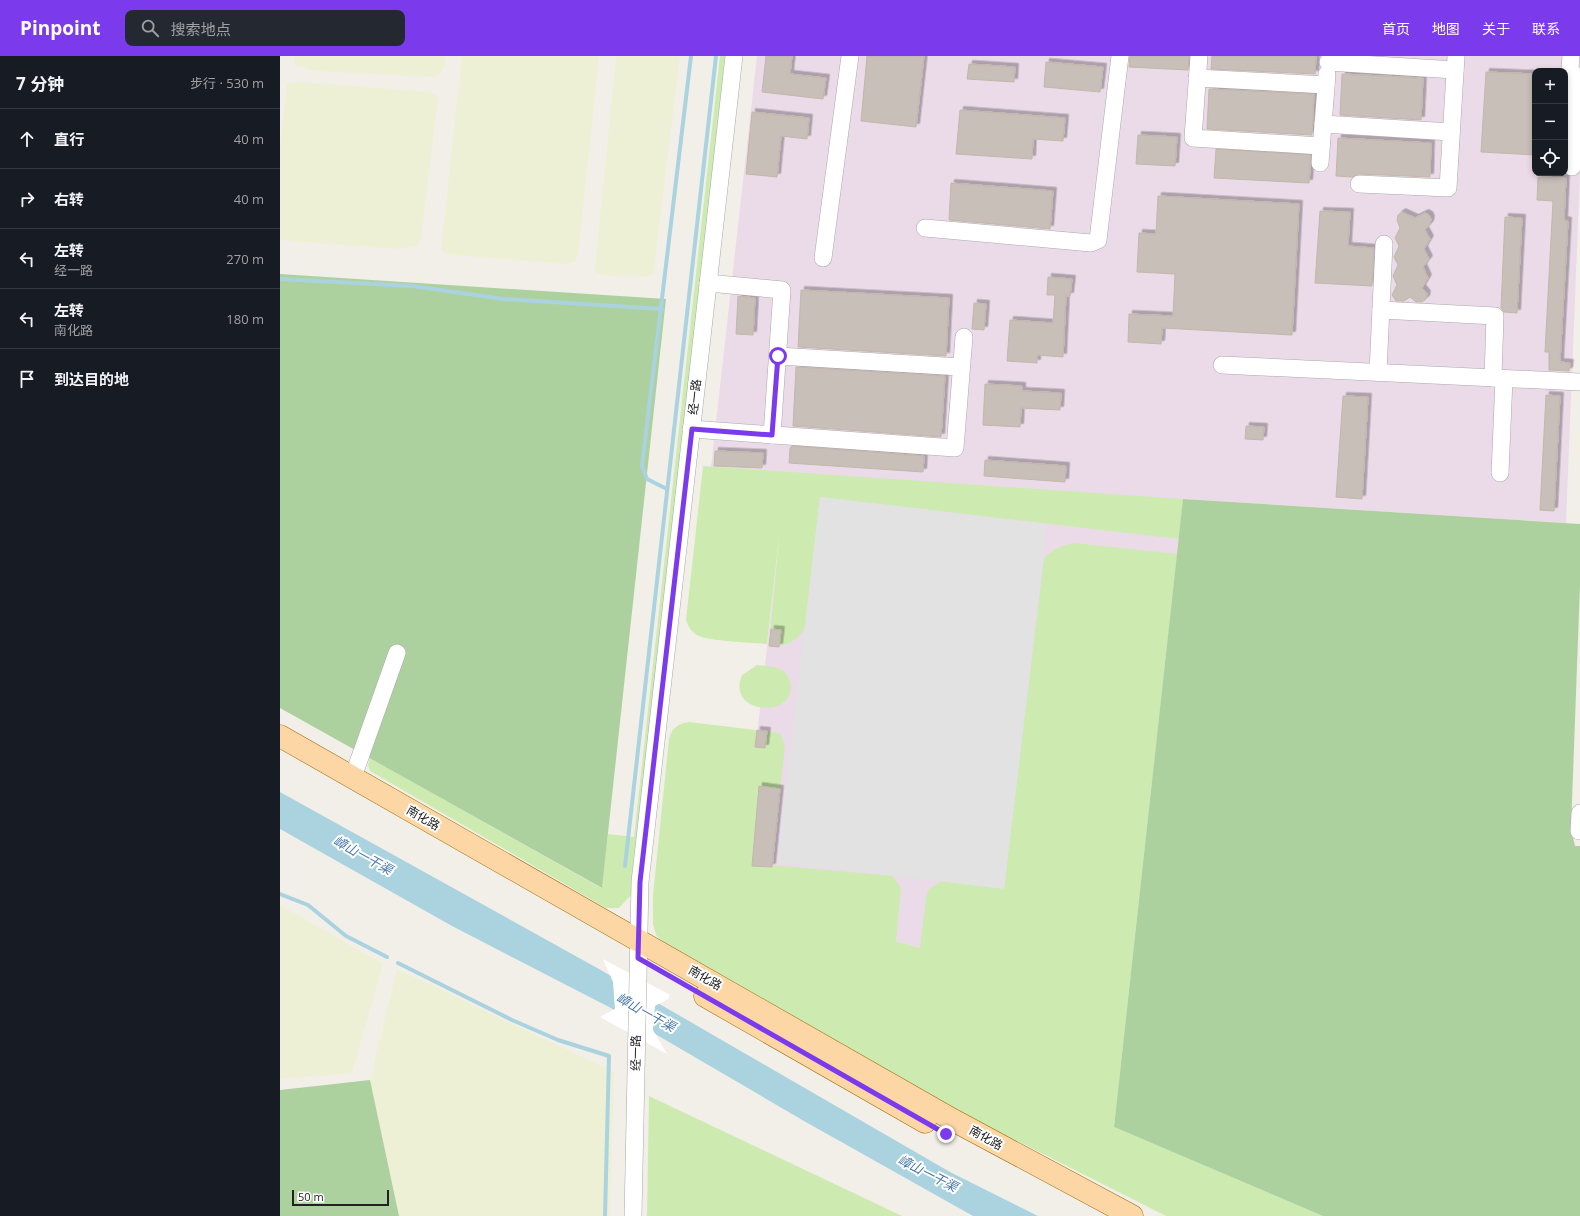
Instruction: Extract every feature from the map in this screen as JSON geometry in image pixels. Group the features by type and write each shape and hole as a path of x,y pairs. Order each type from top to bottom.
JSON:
{"main road":[{"name":"南化路","path":"280,736 353,777 638,959 960,1124 1132,1216"},
{"name":"南化路","path":"280,753 638,959 953,1137 1042,1186 1103,1216"}],"street":[{"name":"经一路","path":"633,1216 640,882 734,56"},
{"path":"822,258 850,56"},
{"path":"925,228 1091,243 1098,240 1120,56"},
{"path":"1199,56 1193,138 1321,146"},
{"path":"1571,56 1570,69 1576,78 1577,116 1572,167"},
{"path":"1320,163 1328,59 1456,63 1448,188 1360,184"},
{"path":"1197,78 1326,85"},
{"path":"1323,124 1451,132"},
{"path":"1378,372 1384,244"},
{"path":"708,283 782,290 772,435"},
{"path":"1381,310 1496,316 1500,473"},
{"path":"692,429 955,448 964,337"},
{"path":"778,356 961,367"},
{"path":"1222,365 1580,382"},
{"path":"353,777 397,653"},
{"path":"1579,831 1580,813"}],"shaded area":[{"path":"757,56 1580,56 1580,174 1566,523 1183,499 1126,1011 739,893 787,472 711,467"},
{"path":"820,497 1047,524 1004,889 777,862"}],"green space":[{"path":"294,56 445,56 444,68 439,74 433,77 316,71 294,65"},
{"path":"462,56 599,56 578,255 574,262 566,264 455,255 445,253 441,250"},
{"path":"616,56 680,56 653,274 646,277 604,275 596,273 595,266"},
{"path":"720,56 725,56 637,869 633,893 619,908 606,908 370,771 368,765 370,758 601,888 608,834 634,837"},
{"path":"298,82 431,92 438,97 421,240 417,246 396,249 280,240 280,148 287,84"},
{"path":"280,274 666,299 602,888 280,708"},
{"path":"703,466 1183,499 1179,539 820,497 805,629 789,643 780,646 769,646 780,530 767,644 732,642 704,638 692,631 686,620"},
{"path":"1183,499 1580,524 1580,585 1571,829 1575,846 1580,846 1580,1216 1323,1216 1114,1127"},
{"path":"1075,543 1177,554 1114,1127 1323,1216 1166,1216 946,1105 663,942 656,935 653,924 653,895 669,739 676,727 689,722 780,733 785,746 772,865 893,876 901,888 896,941 920,948 926,897 929,889 941,881 1004,888 1044,558 1058,548"},
{"path":"757,665 778,668 786,673 790,682 790,694 784,702 774,707 763,708 752,705 744,699 740,689 742,675"},
{"path":"280,905 383,964 352,1073 280,1079"},
{"path":"397,969 614,1072 610,1216 399,1216 370,1080"},
{"path":"370,1080 399,1216 280,1216 280,1090"},
{"path":"649,1096 902,1216 647,1216"}],"water":[{"name":"嶂山一干渠","path":"280,792 599,969 950,1172 1038,1216 973,1216 804,1121 609,1007 452,926 280,829"}],"pier":[{"path":"603,959 670,995 668,999 655,1006 653,1030 667,1054 600,1017 615,1009 613,982"}],"building":[{"path":"766,56 792,56 790,74 826,78 823,99 762,92"},
{"path":"867,56 924,56 916,127 861,121"},
{"path":"1130,56 1189,56 1188,70 1129,67"},
{"path":"1212,56 1316,56 1315,74 1211,69"},
{"path":"1046,62 1103,67 1100,92 1044,87"},
{"path":"969,64 1015,67 1014,82 967,79"},
{"path":"1486,72 1532,74 1532,155 1481,152"},
{"path":"1342,74 1423,78 1421,120 1340,115"},
{"path":"1209,89 1314,94 1312,135 1207,129"},
{"path":"960,110 1065,118 1063,141 1033,139 1032,159 956,154"},
{"path":"752,112 809,118 807,139 781,136 777,177 746,174"},
{"path":"1138,135 1177,137 1175,166 1136,164"},
{"path":"1338,138 1431,143 1430,177 1359,174 1352,177 1336,176"},
{"path":"1216,149 1311,155 1309,183 1214,178"},
{"path":"1538,177 1566,178 1564,220 1568,221 1560,362 1570,363 1569,371 1549,370 1549,352 1545,352 1553,201 1537,200"},
{"path":"951,183 1053,191 1050,229 949,220"},
{"path":"1158,196 1299,204 1292,335 1162,328 1161,344 1128,342 1129,314 1173,316 1175,274 1137,272 1139,233 1156,234"},
{"path":"1320,211 1350,212 1348,246 1374,248 1372,286 1315,283"},
{"path":"1402,212 1415,218 1425,213 1429,215 1431,219 1430,224 1425,230 1430,239 1424,249 1429,259 1423,267 1428,278 1422,288 1427,294 1426,299 1422,302 1416,302 1410,297 1404,301 1396,301 1392,295 1397,285 1393,276 1398,265 1394,257 1399,246 1395,238 1400,228 1397,220 1398,215"},
{"path":"1505,217 1522,218 1517,313 1504,312 1501,308"},
{"path":"1048,277 1072,279 1070,296 1066,296 1063,357 1037,355 1037,363 1007,361 1010,320 1053,323 1055,295 1047,295"},
{"path":"801,290 949,298 946,356 798,347"},
{"path":"738,296 755,298 753,335 736,334"},
{"path":"974,303 986,304 984,330 972,329"},
{"path":"796,367 945,376 941,437 793,426"},
{"path":"985,384 1022,386 1022,391 1061,393 1060,410 1021,408 1020,427 983,425"},
{"path":"1546,395 1560,396 1554,511 1540,510"},
{"path":"1343,396 1368,397 1362,499 1336,497"},
{"path":"1246,426 1264,427 1263,440 1245,439"},
{"path":"792,446 924,456 923,472 789,463 790,448"},
{"path":"715,451 763,453 762,468 714,466"},
{"path":"985,460 1066,466 1065,482 984,476"},
{"path":"771,629 781,630 779,647 769,646"},
{"path":"757,730 767,731 765,748 755,747"},
{"path":"759,786 780,789 772,867 752,866"}],"waterway":[{"path":"667,489 647,479 642,466 691,56"},
{"path":"625,866 716,56"},
{"path":"280,279 412,286 503,299 662,309"},
{"path":"280,894 308,905 346,936 387,957"},
{"path":"398,963 512,1020 558,1040 609,1056 605,1216"}],"route":[{"path":"778,356 772,435 692,429 640,882 638,958 679,980 757,1027 946,1134"}]}
